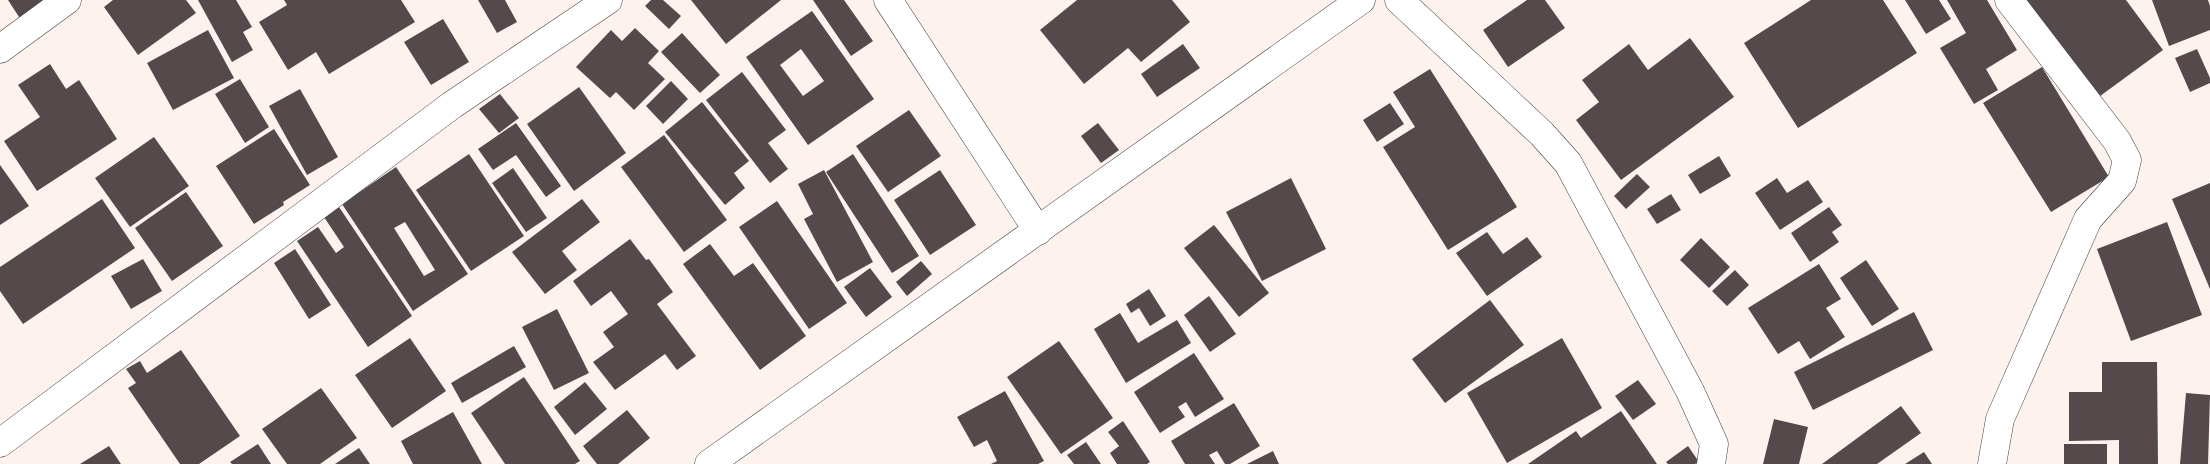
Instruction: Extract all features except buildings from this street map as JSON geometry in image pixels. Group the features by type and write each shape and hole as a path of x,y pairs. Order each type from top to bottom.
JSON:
{"street":[{"path":"0,48 67,0"},
{"path":"0,443 452,105 608,0"},
{"path":"888,0 1038,231"},
{"path":"709,464 1360,0"},
{"path":"1399,0 1542,134 1568,163 1690,390 1714,444 1711,464"},
{"path":"1992,464 2000,419 2088,219 2122,181 2127,160 2117,141 2009,0"}]}
